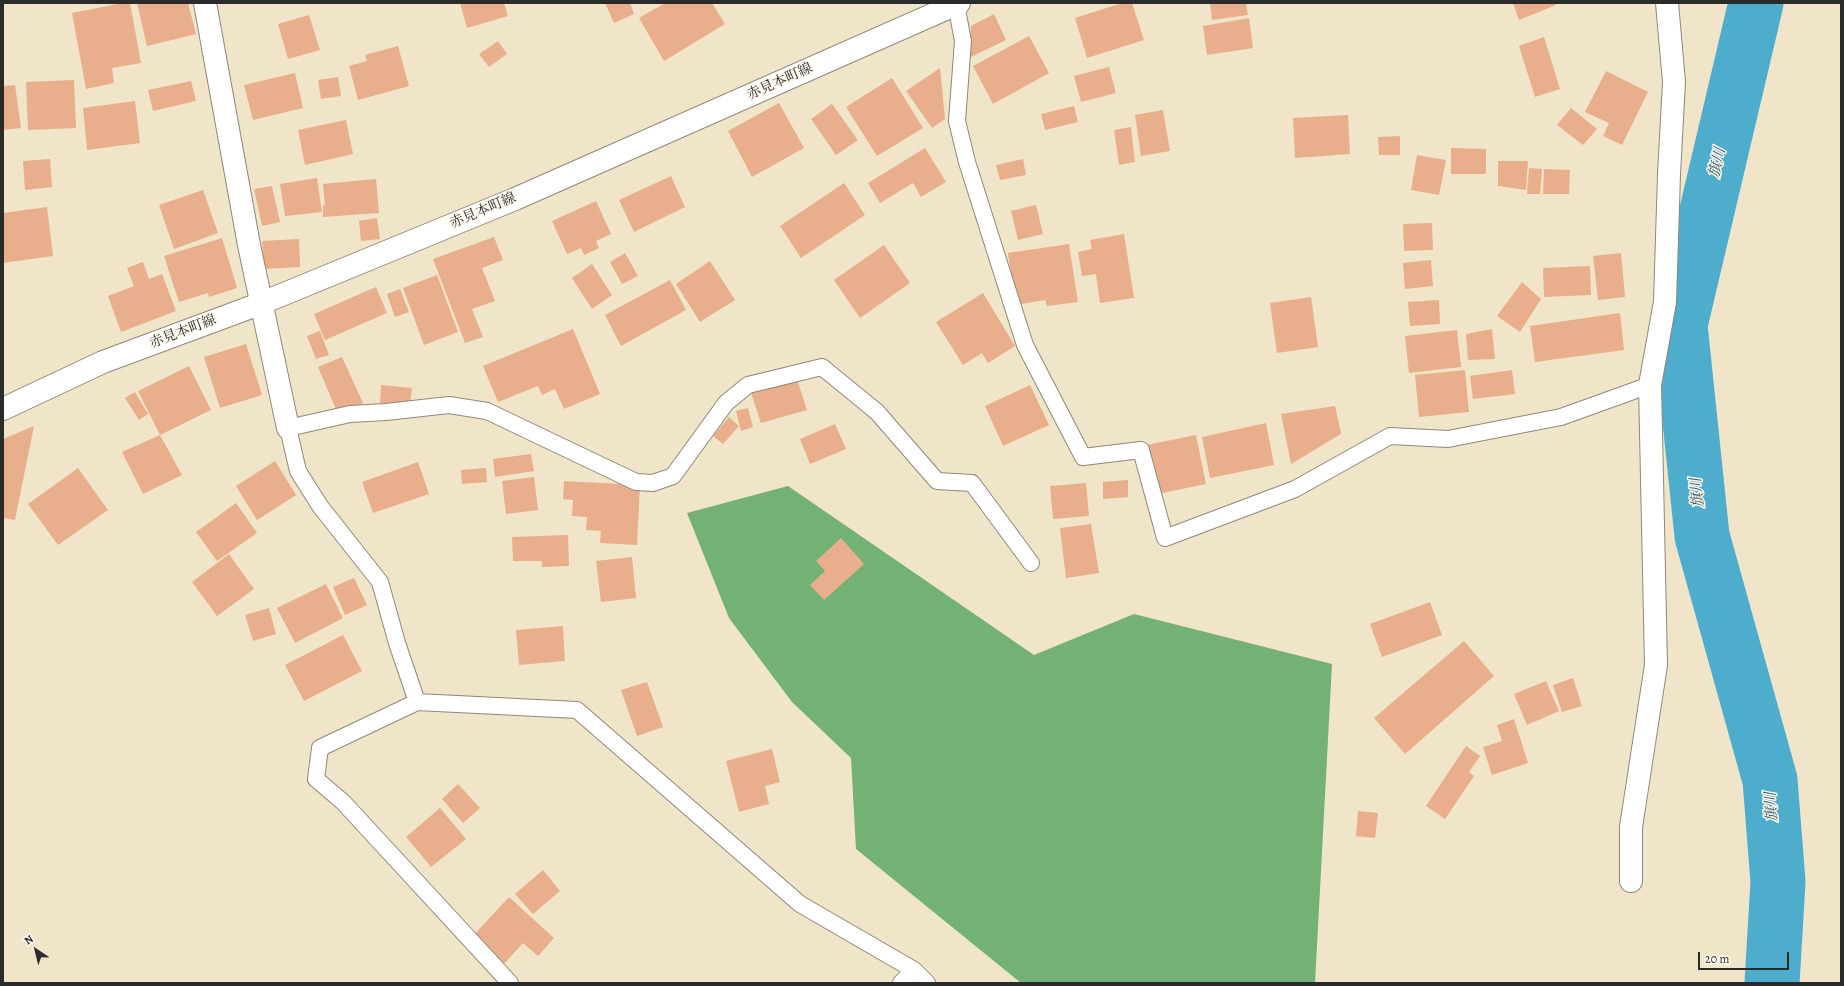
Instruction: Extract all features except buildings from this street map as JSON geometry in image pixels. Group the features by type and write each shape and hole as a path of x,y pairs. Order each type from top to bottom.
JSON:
{"street":[{"path":"205,3 248,245 262,303 288,428"},
{"name":"赤見本町線","path":"3,409 103,362 262,303 514,199 956,3"},
{"path":"1631,881 1631,827 1656,665 1650,385 1665,302 1669,174 1674,82 1667,3"}],"lane":[{"path":"956,3 963,41 957,121 967,162 1026,345 1083,457 1141,450 1165,538 1296,489 1390,436 1448,439 1561,418 1650,385"},
{"path":"417,702 397,643 380,582 320,506 298,471 288,428 350,414 386,412 449,405 487,411 636,482 653,483 673,476 726,403 748,385 822,367 877,412 937,481 972,483 1031,563"},
{"path":"510,983 343,802 316,779 320,748 417,702 577,710 800,904 914,970 927,983"},
{"path":"901,983 914,970"}],"green space":[{"path":"788,486 1034,655 1134,614 1332,664 1315,983 1021,983 856,849 851,758 792,702 729,618 687,513"}],"waterway":[{"name":"旗川","path":"1756,3 1680,325 1702,536 1770,780 1778,882 1772,983"}]}
